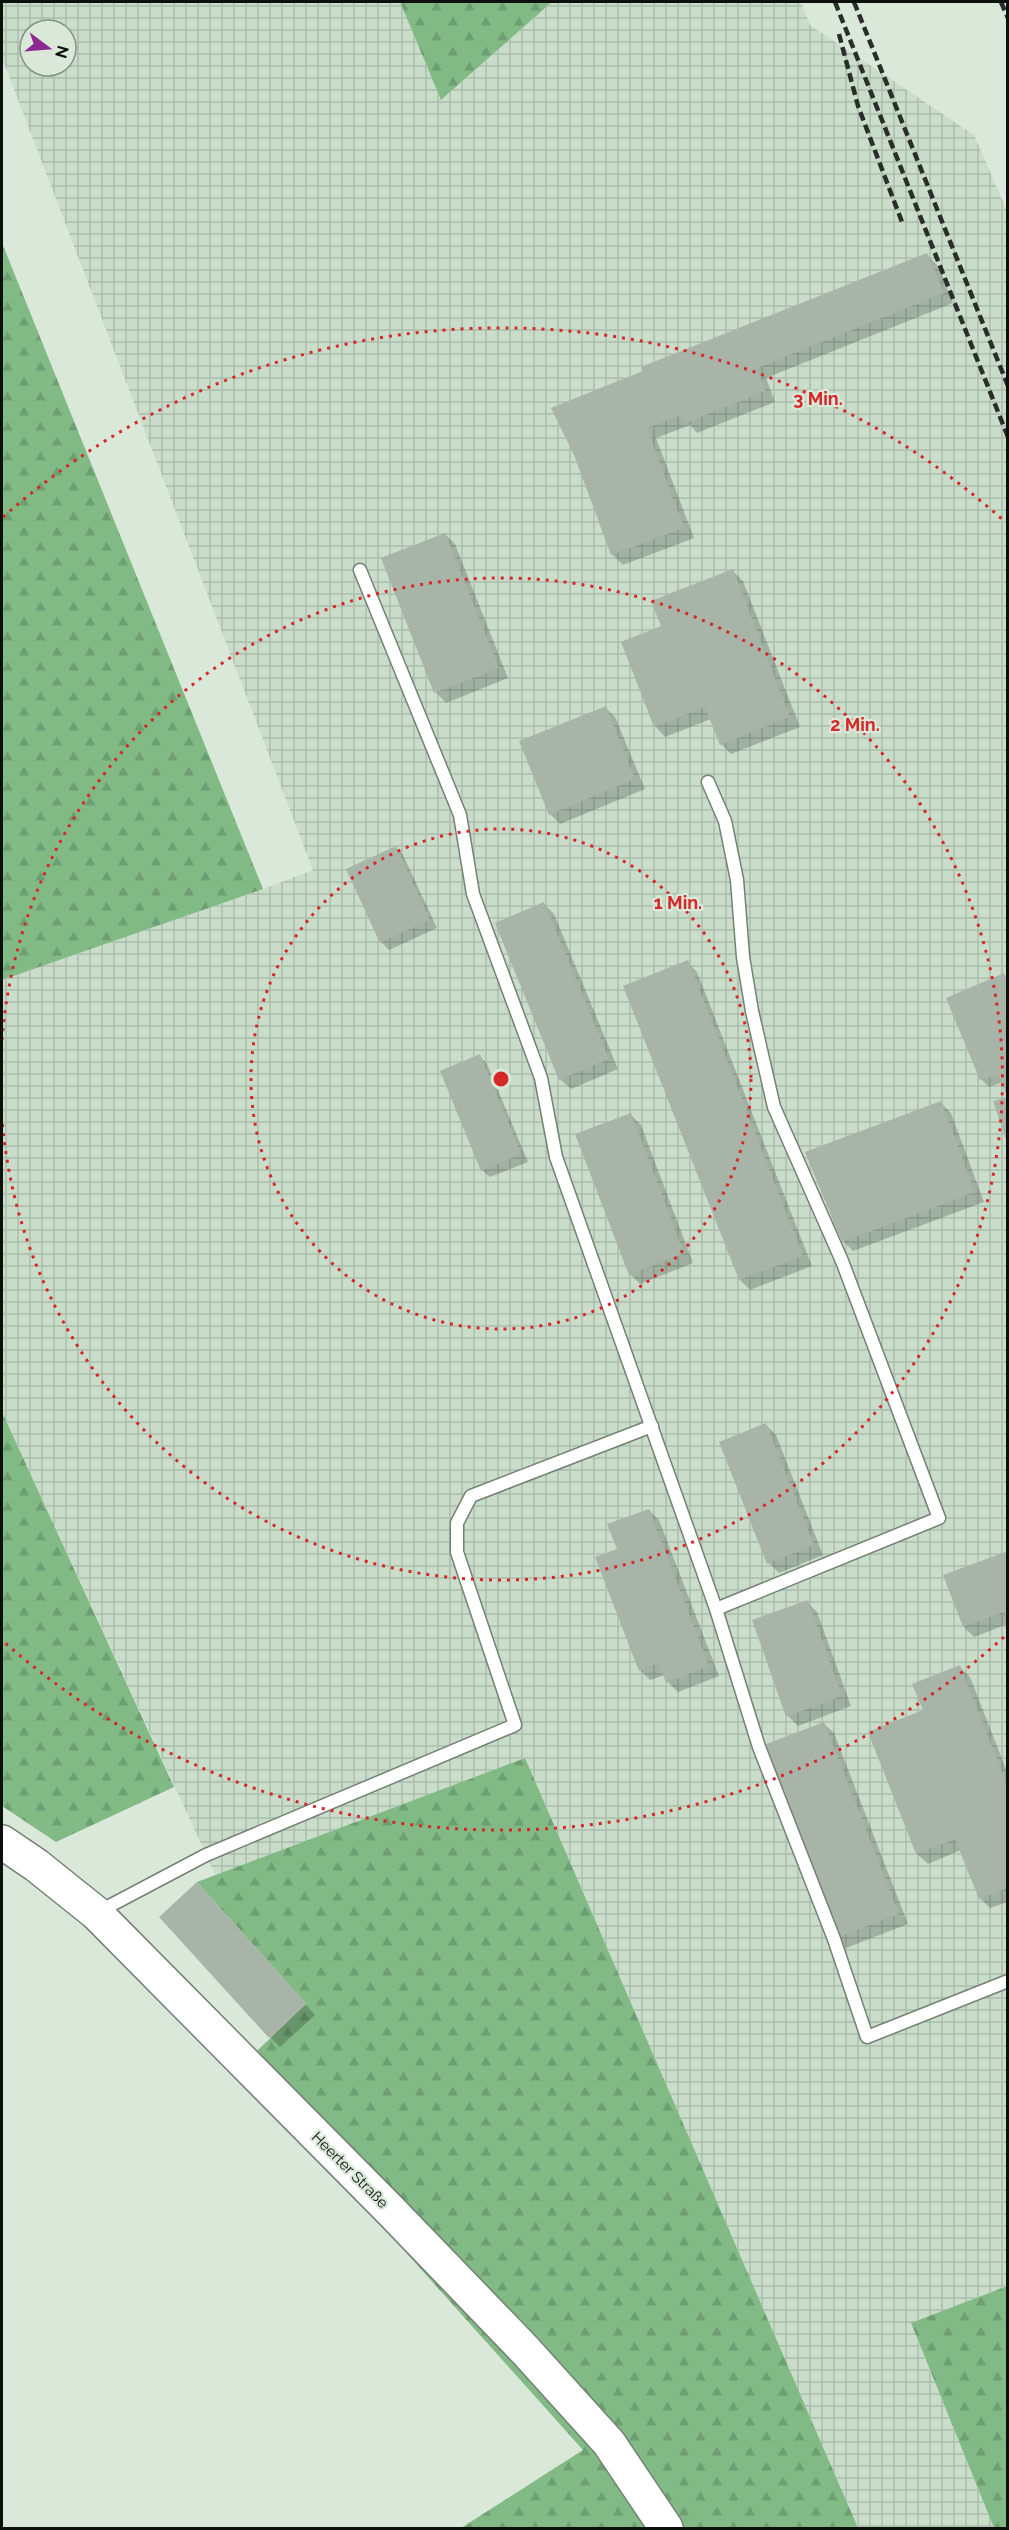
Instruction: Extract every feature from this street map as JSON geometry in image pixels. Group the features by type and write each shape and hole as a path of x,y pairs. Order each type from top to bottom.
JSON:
{"main road":[{"name":"Heerter Straße","path":"2,1842 36,1865 96,1913 391,2211 525,2350 609,2443 666,2529"}],"lane":[{"path":"360,570 460,815 473,894 541,1078 556,1157 716,1609 759,1747 834,1939 867,2037 1008,1981"},
{"path":"708,782 725,821 737,880 743,957 752,1011 774,1107 842,1261 939,1518 716,1609"},
{"path":"96,1913 206,1855 515,1725 457,1552 457,1523 471,1496 652,1426"}],"shaded area":[{"path":"2,2 400,2 441,100 552,2 801,2 810,25 974,135 1007,211 1008,2285 911,2324 994,2528 858,2528 525,1758 216,1876 2,1412 2,980 313,870 2,58"}],"green space":[{"path":"400,2 552,2 441,100"},
{"path":"2,243 263,889 2,980"},
{"path":"2,1412 174,1787 56,1842 2,1806"},
{"path":"525,1758 858,2528 461,2528 583,2450 298,2132 235,2072 306,2004 197,1882"},
{"path":"1007,2286 1007,2528 994,2528 911,2323"}],"building":[{"path":"927,253 944,293 757,368 766,391 686,423 682,415 647,428 684,528 611,555 574,455 551,408 643,371 641,367"},
{"path":"445,533 499,668 434,693 381,558"},
{"path":"733,569 790,717 720,745 705,707 654,727 621,642 661,626 651,601"},
{"path":"606,706 635,779 549,815 519,741"},
{"path":"396,846 430,920 380,943 346,869"},
{"path":"544,902 609,1059 559,1080 495,923"},
{"path":"688,960 803,1256 739,1280 623,986"},
{"path":"1004,973 1008,982 1007,1143 993,1101 1007,1097 999,1075 980,1080 946,998"},
{"path":"480,1054 521,1154 481,1171 440,1071"},
{"path":"941,1101 975,1192 842,1242 805,1152"},
{"path":"631,1113 684,1253 629,1275 575,1134"},
{"path":"766,1423 814,1545 767,1564 719,1442"},
{"path":"649,1509 709,1666 666,1683 659,1663 639,1671 595,1557 617,1549 607,1524"},
{"path":"1008,1551 1008,1620 1004,1612 963,1627 943,1575"},
{"path":"808,1600 842,1696 786,1717 752,1620"},
{"path":"960,1665 1008,1787 1008,1888 979,1899 955,1839 916,1854 868,1732 923,1710 912,1684"},
{"path":"824,1722 899,1914 834,1939 759,1747"},
{"path":"197,1882 306,2004 269,2038 159,1917"}],"railway":[{"path":"835,2 1008,437"},
{"path":"854,2 1008,386"},
{"path":"1001,2 1008,18"},
{"path":"839,34 858,106 902,222"}]}
